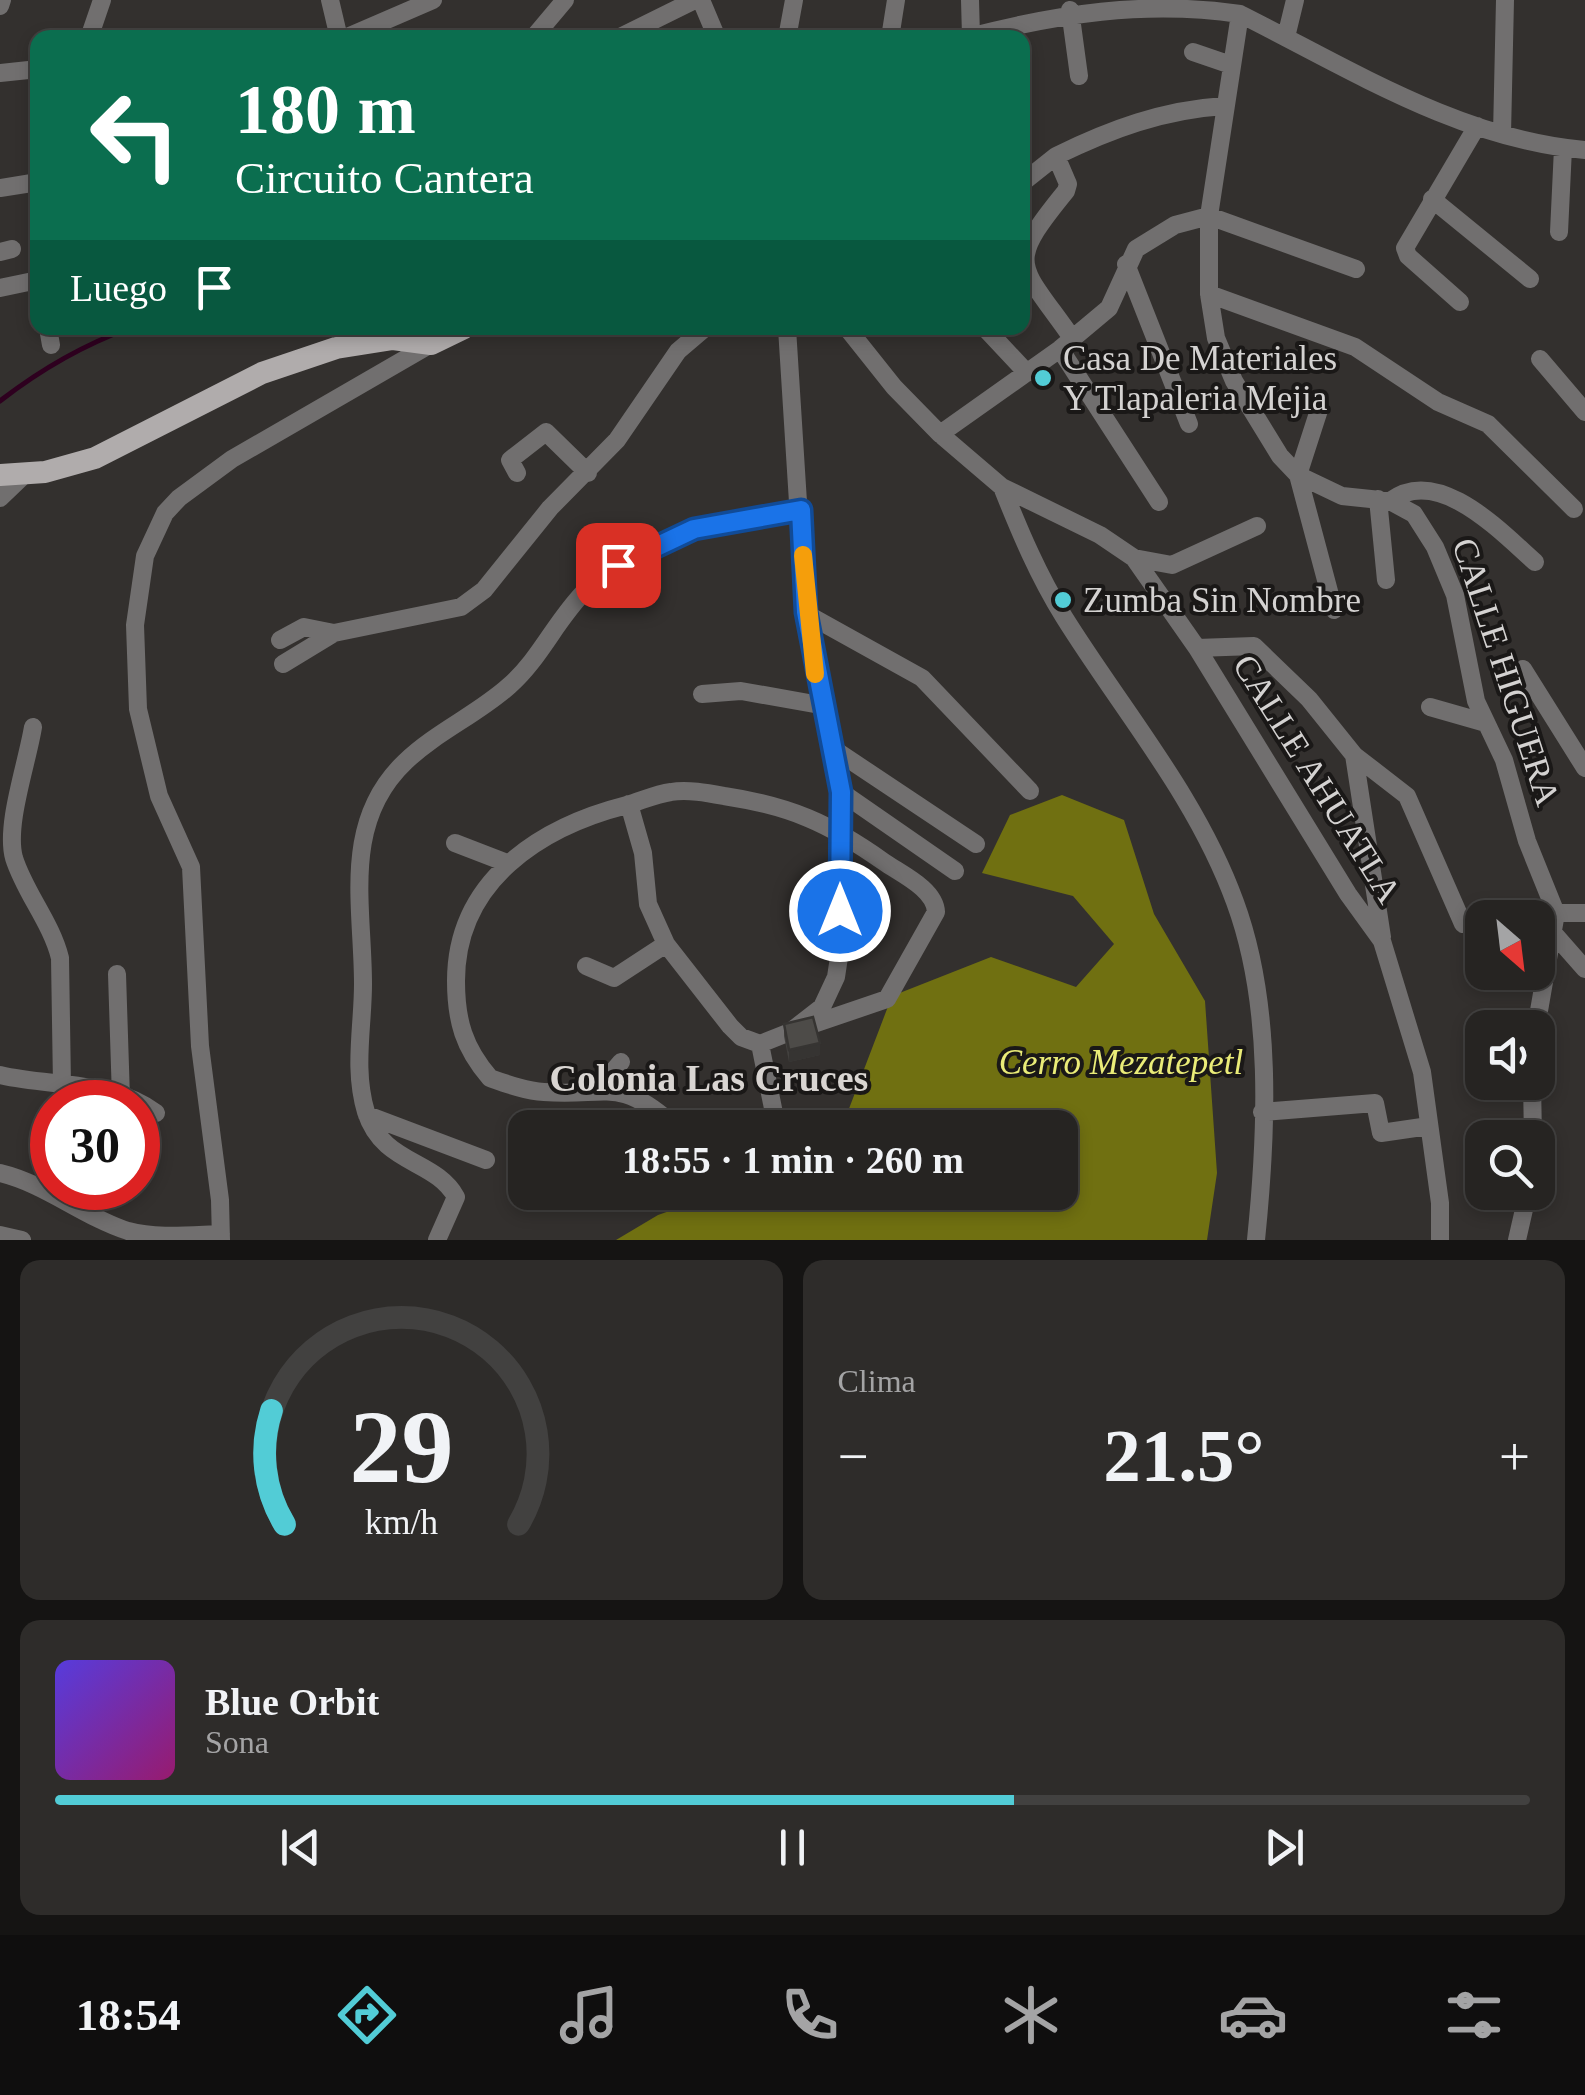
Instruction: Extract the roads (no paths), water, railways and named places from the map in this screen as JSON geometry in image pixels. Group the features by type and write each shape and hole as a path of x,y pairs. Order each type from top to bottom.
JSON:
{"main road":[{"path":"0,476 24,475 96,458 262,372 336,348 429,336"}],"street":[{"path":"92,30 102,0"},
{"path":"330,0 339,30"},
{"path":"361,30 433,0"},
{"path":"540,30 565,0"},
{"path":"635,30 698,0 712,30"},
{"path":"788,30 794,0"},
{"path":"891,30 896,0"},
{"path":"968,30 970,0"},
{"path":"1286,37 1295,0"},
{"path":"1502,134 1505,0"},
{"path":"994,30 1070,10 1156,4 1220,5 1389,89 1477,126 1585,150"},
{"path":"1070,10 1079,76"},
{"path":"1240,14 1209,216 1209,294 1216,338 1234,381 1280,456 1298,476 1342,496 1384,500 1406,489 1421,488 1447,497 1489,520 1534,562"},
{"path":"1193,52 1231,65"},
{"path":"0,73 30,71"},
{"path":"1030,176 1056,156 1104,132 1164,113 1224,106"},
{"path":"1460,302 1408,256 1405,248 1477,126"},
{"path":"1560,232 1563,148"},
{"path":"1030,238 1066,191 1068,184 1056,156"},
{"path":"0,188 30,183"},
{"path":"1432,199 1530,278"},
{"path":"940,434 1026,374 1108,308 1126,264 1154,236 1209,216 1356,269"},
{"path":"1126,264 1189,424"},
{"path":"1030,275 1159,502"},
{"path":"0,288 30,282"},
{"path":"1209,294 1354,348 1438,402 1488,424 1574,509"},
{"path":"280,640 304,627 334,632 461,607 484,590 550,508 617,440 678,351 697,335"},
{"path":"788,335 806,612 820,705 841,792 841,944 836,977 822,1007 790,1032"},
{"name":"CALLE AHUATLA","path":"853,335 940,434 1002,487 1100,535 1134,558 1196,648 1330,866 1382,940 1422,1072 1440,1203 1440,1240"},
{"path":"991,335 1026,374"},
{"path":"0,1173 47,1190 86,1214 131,1232 221,1237 220,1200 200,1046 191,867 159,796 138,709 134,625 145,556 155,530 178,498 429,336"},
{"path":"1540,359 1585,412"},
{"path":"1319,410 1298,476 1334,610"},
{"path":"517,473 510,460 546,432 588,473"},
{"path":"0,498 24,475"},
{"path":"1002,487 1042,577 1163,764 1234,898 1251,950 1262,1112 1256,1240"},
{"path":"1384,500 1386,580"},
{"name":"CALLE HIGUERA","path":"1384,500 1414,514 1435,547 1454,596 1462,651 1486,723 1504,760 1522,828 1556,913 1555,924"},
{"path":"436,1240 456,1198 449,1185 382,1144 367,1115 359,1082 363,984 357,876 368,817 380,793 404,762 508,687 584,592 618,565 694,529 801,510"},
{"path":"1134,558 1172,565 1256,526"},
{"path":"806,612 922,678 1030,791"},
{"path":"283,664 334,632"},
{"path":"1196,648 1254,646 1309,699 1354,755 1406,796 1463,924"},
{"path":"1523,669 1585,768"},
{"path":"702,694 741,691 820,705"},
{"path":"1430,707 1486,723"},
{"path":"33,727 26,775 10,830 7,862 56,939 60,958 62,1080"},
{"path":"832,748 976,844"},
{"path":"1354,755 1382,940"},
{"path":"629,804 643,853 648,904 666,944 740,1037 760,1044 887,999 936,912 929,894 840,831 797,810 712,794 672,791 629,804 568,823 507,863 466,920 456,965 461,1036 490,1078 541,1092 599,1088 644,1100 653,1110"},
{"path":"841,792 954,871"},
{"path":"456,843 507,863"},
{"path":"1556,913 1585,913"},
{"path":"1555,936 1585,968"},
{"path":"586,966 614,978 666,944"},
{"path":"118,974 121,1080"},
{"path":"760,1044 773,1110"},
{"path":"599,1088 621,1062"},
{"path":"0,1074 37,1080"},
{"path":"1262,1112 1375,1103 1381,1133 1429,1126"},
{"path":"367,1115 486,1160"},
{"path":"1516,1240 1524,1210"},
{"path":"0,1235 22,1240"}],"waterway":[{"path":"0,401 62,359 112,335"}],"place":[{"name":"Casa De Materiales Y Tlapaleria Mejia","path":"1043,378"},
{"name":"Zumba Sin Nombre","path":"1063,600"}],"district":[{"name":"Colonia Las Cruces","path":"709,1078"}],"park label":[{"name":"Cerro Mezatepetl","path":"1121,1062"}]}
